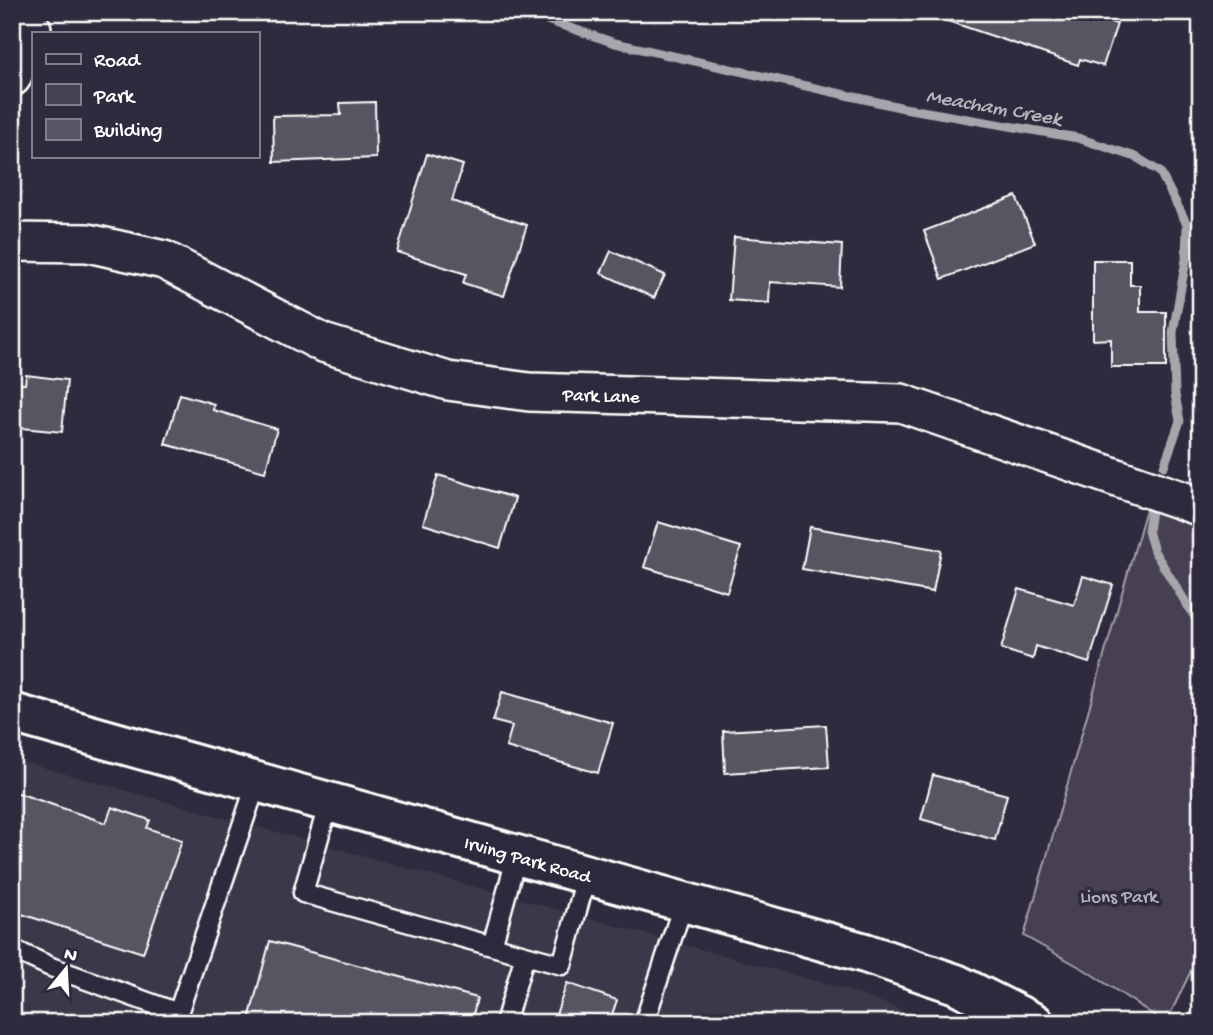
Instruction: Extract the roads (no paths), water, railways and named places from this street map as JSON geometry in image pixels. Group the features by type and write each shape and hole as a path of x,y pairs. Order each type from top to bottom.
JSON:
{"main road":[{"name":"Irving Park Road","path":"12,713 865,953 956,984 976,1009 1034,1023"}],"street":[{"path":"12,77 32,29"},
{"name":"Park Lane","path":"12,242 88,243 164,260 323,343 448,381 529,392 901,403 1201,507"}],"lane":[{"path":"12,949 51,967 178,1013 257,782"},
{"path":"329,802 303,892 492,946 562,965 587,874"},
{"path":"492,946 517,855"},
{"path":"644,1023 684,902"},
{"path":"505,1023 525,955"}],"waterway":[{"name":"Meacham Creek","path":"523,12 615,43 904,108 1078,138 1136,157 1160,172 1187,224 1186,260 1173,332 1175,394 1180,421 1164,466"},
{"name":"Meacham Creek","path":"1151,510 1148,531 1154,551 1196,619 1201,622"}],"park label":[{"name":"Lions Park","path":"1119,895"}]}
